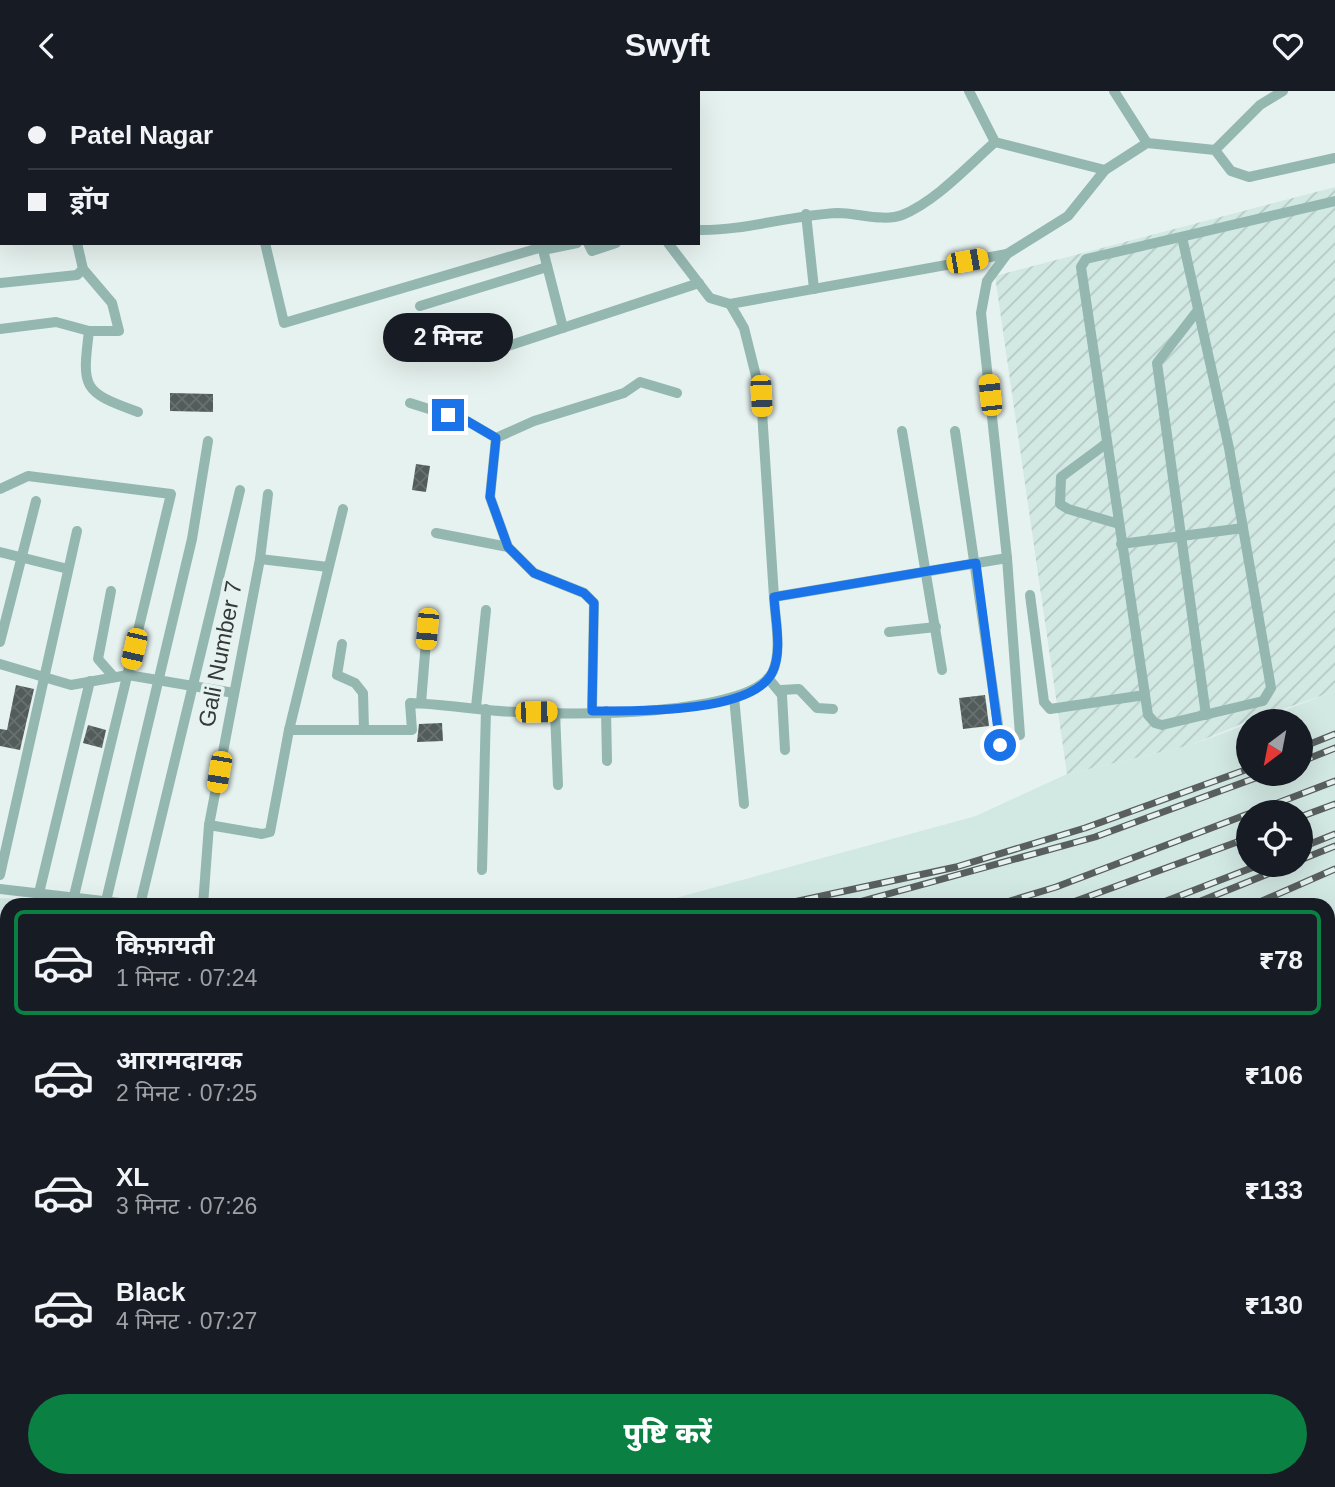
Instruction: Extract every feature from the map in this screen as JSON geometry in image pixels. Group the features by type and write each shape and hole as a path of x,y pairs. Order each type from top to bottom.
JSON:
{"street":[{"path":"969,91 995,142"},
{"path":"979,91 982,113"},
{"path":"1114,91 1147,143"},
{"path":"1215,150 1260,106 1283,91"},
{"path":"995,142 1105,170"},
{"path":"700,230 721,230 806,215 852,213 898,217 949,183 995,142"},
{"path":"1020,734 1007,558 981,313 987,281 1007,254 1068,216 1105,170 1147,143 1215,150 1231,171 1249,177 1335,158"},
{"path":"1182,237 1229,448 1270,692 1263,701 1162,725 1155,723 1148,715 1081,267 1086,259 1335,201"},
{"path":"806,215 814,289"},
{"path":"0,328 56,322 89,331 119,331 112,303 83,269 78,245"},
{"path":"265,245 284,323 539,248 543,250 567,245"},
{"path":"589,245 592,251 597,252 612,245"},
{"path":"670,245 710,298 730,304 1007,254"},
{"path":"543,250 563,328"},
{"path":"420,306 547,267"},
{"path":"0,282 77,275 83,269"},
{"path":"499,349 699,283"},
{"path":"289,730 412,730 410,703 516,712 683,709 752,693 768,678 776,654 761,396 744,328 730,304"},
{"path":"1198,310 1157,363 1206,715"},
{"path":"89,331 83,374 86,382 102,400 138,412"},
{"path":"496,438 534,421 624,393 640,381 677,393"},
{"path":"410,403 467,421 496,438"},
{"path":"901,431 942,670"},
{"path":"955,431 1000,745"},
{"path":"496,438 490,497 508,547 534,573 584,593 594,603 592,711"},
{"path":"107,898 192,539 208,441"},
{"path":"1107,443 1061,477 1060,504 1068,509 1119,524"},
{"path":"0,489 28,476 171,494 74,896"},
{"path":"141,898 240,490"},
{"name":"Gali Number 7","path":"204,898 209,825 260,559 268,494"},
{"path":"0,642 36,501"},
{"path":"209,825 262,834 270,832 289,730 343,509"},
{"path":"1121,544 1243,528"},
{"path":"0,875 4,843 77,531"},
{"path":"436,533 508,547"},
{"path":"0,552 68,569"},
{"path":"774,597 1007,558"},
{"path":"260,559 328,568"},
{"path":"111,591 98,659 113,676"},
{"path":"1030,595 1044,702 1050,709 1145,695"},
{"path":"482,870 481,708 486,610"},
{"path":"889,632 936,627"},
{"path":"421,703 427,629"},
{"path":"342,644 337,675 355,683 363,693 364,730"},
{"path":"0,664 71,685 128,675 234,693"},
{"path":"768,678 781,690 785,750"},
{"path":"39,893 90,681"},
{"path":"781,690 799,688 817,708 832,709"},
{"path":"734,697 744,804"},
{"path":"606,711 607,761"},
{"path":"555,712 558,785"},
{"path":"0,890 87,898"}],"shaded area":[{"path":"1335,187 1335,691 1283,709 1236,709 1236,726 1191,745 1067,774 995,276"},
{"path":"1335,691 1335,898 676,898 976,816 1067,774 1191,745 1236,728 1236,786 1313,786 1313,709 1287,709"}],"building":[{"path":"170,393 213,394 213,412 170,411"},
{"path":"416,464 430,466 426,492 412,490"},
{"path":"16,685 34,689 20,750 0,746 0,729 7,730"},
{"path":"985,695 989,726 963,729 959,698"},
{"path":"442,723 443,741 417,742 419,724"},
{"path":"88,725 106,730 102,748 83,743"}],"railway":[{"path":"1313,743 1335,734"},
{"path":"1313,757 1335,748"},
{"path":"812,898 956,867 1085,828 1236,773"},
{"path":"1285,800 1335,781"},
{"path":"873,898 1095,837 1236,785"},
{"path":"1313,812 1335,804"},
{"path":"1020,898 1056,887 1236,819"},
{"path":"1313,843 1335,834"},
{"path":"1084,898 1236,842"},
{"path":"1313,855 1335,846"},
{"path":"1269,898 1335,869"},
{"path":"1174,898 1236,874"},
{"path":"1208,898 1260,877"}],"route":[{"path":"448,415 467,421 496,438 490,497 508,547 534,573 584,593 594,603 592,711 683,709 752,693 772,672 776,654 774,597 976,563 1000,745"}]}
